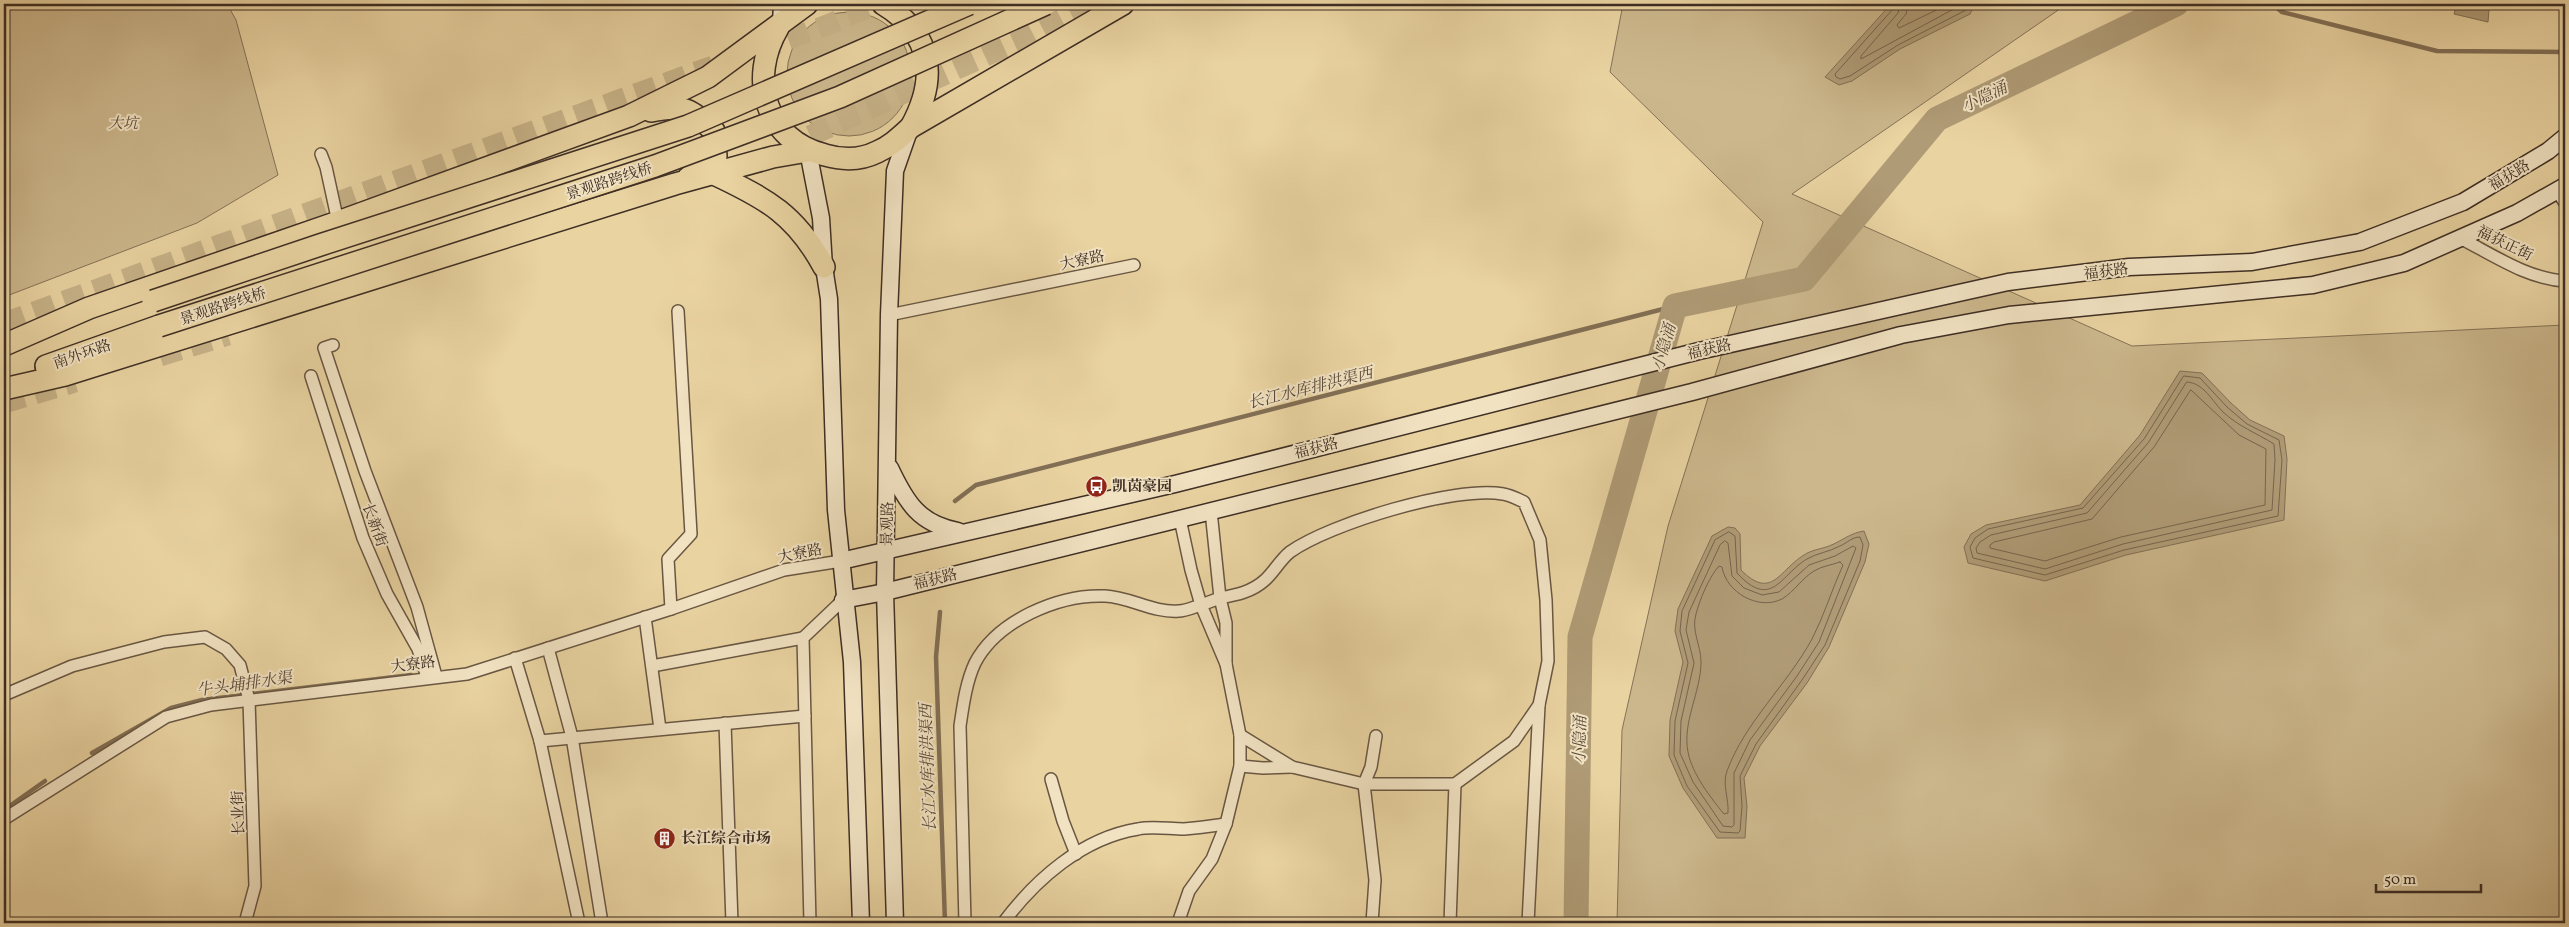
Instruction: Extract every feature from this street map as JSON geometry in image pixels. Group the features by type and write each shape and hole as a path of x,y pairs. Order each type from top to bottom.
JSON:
{"highway":[{"path":"4,346 89,308 338,222 629,116 708,77 781,14 807,4"},
{"path":"883,4 899,14 916,32 925,56 928,80 925,97 923,105 911,127"},
{"name":"景观路跨线桥","path":"153,301 688,126 969,4"},
{"name":"景观路跨线桥","path":"160,326 655,166 840,97 1046,4"},
{"path":"781,14 768,45 762,69 764,94 772,117 788,137 808,151 838,159 854,159 876,153 895,142 911,127 1123,4"},
{"path":"629,116 667,108 685,108 714,132 716,156 704,168 675,184"},
{"path":"4,389 65,375 675,184 716,175 774,157 808,151"},
{"path":"716,175 773,205 810,240 824,267"},
{"name":"南外环路","path":"4,351 153,301"},
{"name":"南外环路","path":"4,381 160,326"}],"street":[{"name":"景观路","path":"895,923 885,592 889,315 895,172 911,127"},
{"name":"福获路","path":"841,561 1175,484 1699,351 2008,282 2129,267 2252,262 2360,242 2463,202 2548,151 2565,137"},
{"path":"808,151 821,218 824,267 829,298 836,510 843,600 852,662 861,923"},
{"path":"321,154 326,167 338,222"},
{"name":"福获路","path":"843,600 885,592 1692,392 1901,335 2009,314 2313,285 2404,263 2562,193"},
{"name":"福获正街","path":"2460,238 2509,264 2550,280 2565,281"},
{"name":"大寮路","path":"889,315 1134,265"},
{"path":"671,609 668,559 691,534 678,311"},
{"path":"334,345 324,348 365,471 417,607 431,676"},
{"name":"长新街","path":"311,376 363,538 387,594 431,676"},
{"path":"888,464 906,500 928,522 944,529 963,532"},
{"path":"966,923 960,726 965,696 975,664 992,639 1017,620 1044,607 1077,598 1105,596 1158,610 1180,611 1220,598 1242,594 1264,581 1289,553 1324,532 1391,510 1456,494 1503,494 1524,502 1540,540 1546,600 1548,661 1539,705 1528,923"},
{"path":"1178,923 1189,891 1212,859 1226,824 1240,766 1240,735 1226,664 1226,623 1220,598 1211,511"},
{"path":"1180,519 1190,570 1201,605 1226,664"},
{"name":"大寮路","path":"4,819 166,717 248,696 431,676 467,674 671,609 784,570 841,561"},
{"path":"652,666 803,638 843,600"},
{"path":"645,617 660,729"},
{"name":"长业街","path":"4,696 72,666 164,642 206,637 226,649 240,665 248,696 255,886 245,923"},
{"path":"803,638 810,923"},
{"path":"548,648 572,737 602,923"},
{"path":"515,658 540,741 579,923"},
{"path":"1240,766 1264,768 1292,767 1364,784 1455,784 1514,741 1539,705"},
{"path":"540,741 805,716"},
{"path":"725,724 732,923"},
{"path":"1240,735 1292,767"},
{"path":"1372,923 1375,880 1364,784 1371,767 1376,736"},
{"path":"1052,779 1062,821 1076,854"},
{"path":"1450,923 1455,784"},
{"path":"1002,923 1022,897 1050,872 1076,854 1102,840 1138,829 1186,829 1226,824"}],"green space":[{"name":"大坑","path":"4,4 227,4 236,20 278,175 197,223 4,297"},
{"path":"1623,4 2067,4 1792,194 2132,346 2565,325 2565,923 1617,923 1622,730 1668,526 1763,222 1610,72"},
{"path":"849,12 873,17 893,30 906,50 911,74 906,98 893,118 873,131 849,136 825,131 805,118 792,98 787,74 792,50 805,30 825,17"}],"water":[{"path":"1891,4 1975,4 1970,14 1900,49 1852,81 1839,85 1825,77"},
{"path":"2457,4 2489,10 2488,22 2454,14"},
{"path":"2180,371 2202,373 2250,420 2284,436 2287,459 2284,520 2126,555 2045,581 1968,563 1964,547 1971,534 1986,525 2080,505 2140,435"},
{"path":"1728,527 1735,528 1740,534 1741,570 1760,583 1768,583 1775,580 1795,561 1807,553 1829,546 1854,533 1864,531 1869,544 1865,562 1829,647 1807,683 1760,746 1744,778 1747,806 1745,838 1717,838 1683,788 1669,756 1670,720 1683,662 1675,631 1678,609 1712,536"}],"waterway":[{"name":"小隐涌","path":"1576,923 1580,637 1675,306 1804,279 1937,119 2176,4"},
{"path":"2273,4 2282,12 2437,51 2565,52"},
{"name":"长江水库排洪渠西","path":"955,501 976,485 1675,306"},
{"name":"长江水库排洪渠西","path":"940,612 936,657 945,923"},
{"name":"牛头埔排水渠","path":"92,753 171,708 202,700 411,675"},
{"name":"牛头埔排水渠","path":"4,810 45,781"}],"tunnel":[{"path":"758,50 825,26 876,4"},
{"path":"781,149 1023,39 1091,4"},
{"path":"4,323 713,66"},
{"path":"160,356 228,335"},
{"path":"4,403 75,382"}],"place":[{"name":"凯茵豪园","path":"1096,486"},
{"name":"长江综合市场","path":"665,838"}]}
